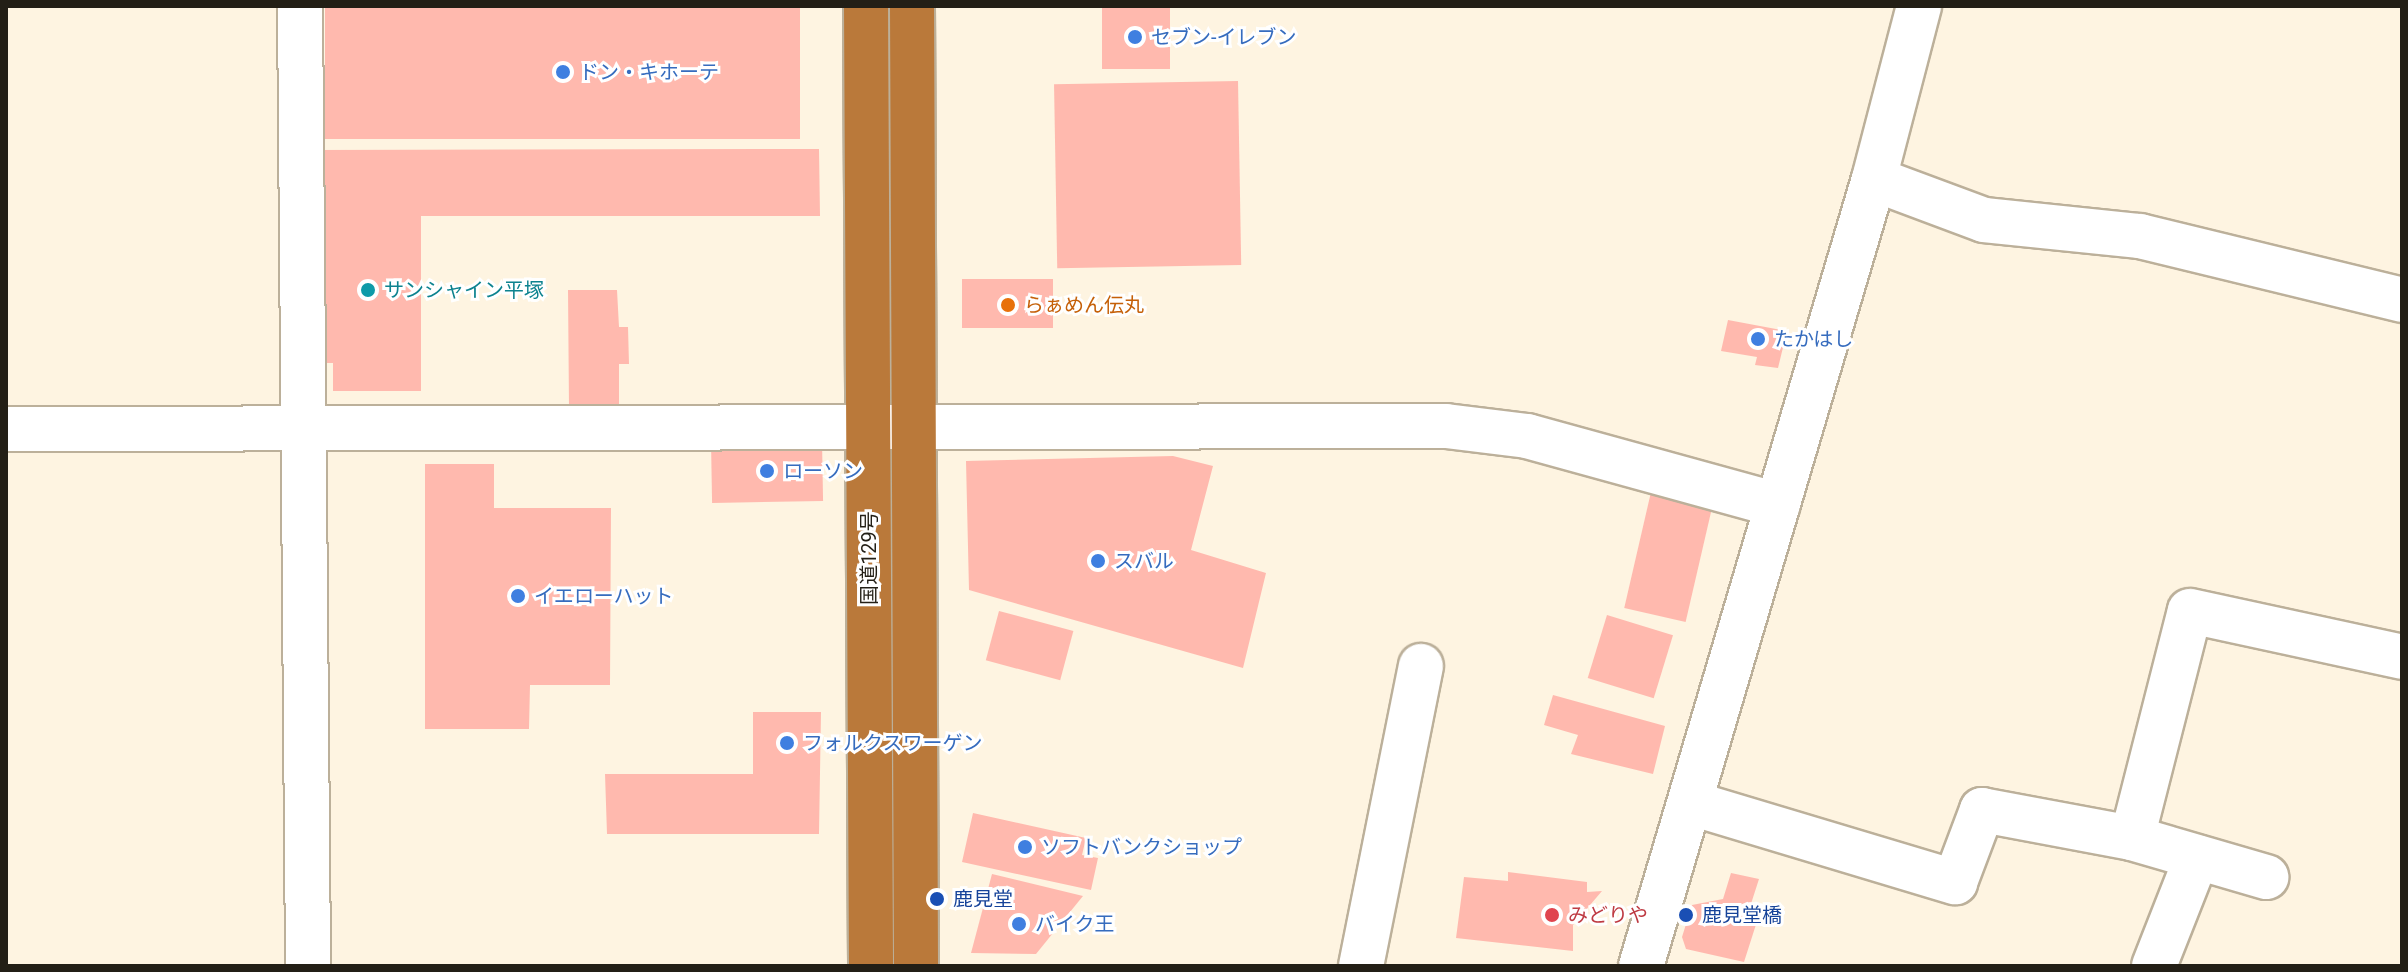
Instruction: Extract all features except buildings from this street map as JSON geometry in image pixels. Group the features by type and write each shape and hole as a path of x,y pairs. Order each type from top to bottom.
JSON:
{"highway":[{"name":"国道129号","path":"866,6 871,966"},
{"path":"912,6 916,966"}],"street":[{"path":"300,6 308,966"},
{"path":"1641,966 1658,896 1691,803 1874,179 1918,6"},
{"path":"1874,179 1984,220 2140,236 2402,300"},
{"path":"6,429 1446,426 1527,436 1778,505"},
{"path":"2132,838 2190,611 2402,657"},
{"path":"1361,966 1421,666"},
{"path":"1691,803 1955,882 1982,810 2132,838 2266,877"},
{"path":"2154,966 2197,857"}],"place":[{"name":"セブン-イレブン","path":"1135,37"},
{"name":"ドン・キホーテ","path":"563,72"},
{"name":"サンシャイン平塚","path":"368,290"},
{"name":"らぁめん伝丸","path":"1008,305"},
{"name":"たかはし","path":"1758,339"},
{"name":"ローソン","path":"767,471"},
{"name":"スバル","path":"1098,561"},
{"name":"イエローハット","path":"518,596"},
{"name":"フォルクスワーゲン","path":"787,743"},
{"name":"ソフトバンクショップ","path":"1025,847"},
{"name":"鹿見堂","path":"937,899"},
{"name":"みどりや","path":"1552,915"},
{"name":"鹿見堂橋","path":"1686,915"},
{"name":"バイク王","path":"1019,924"}]}
